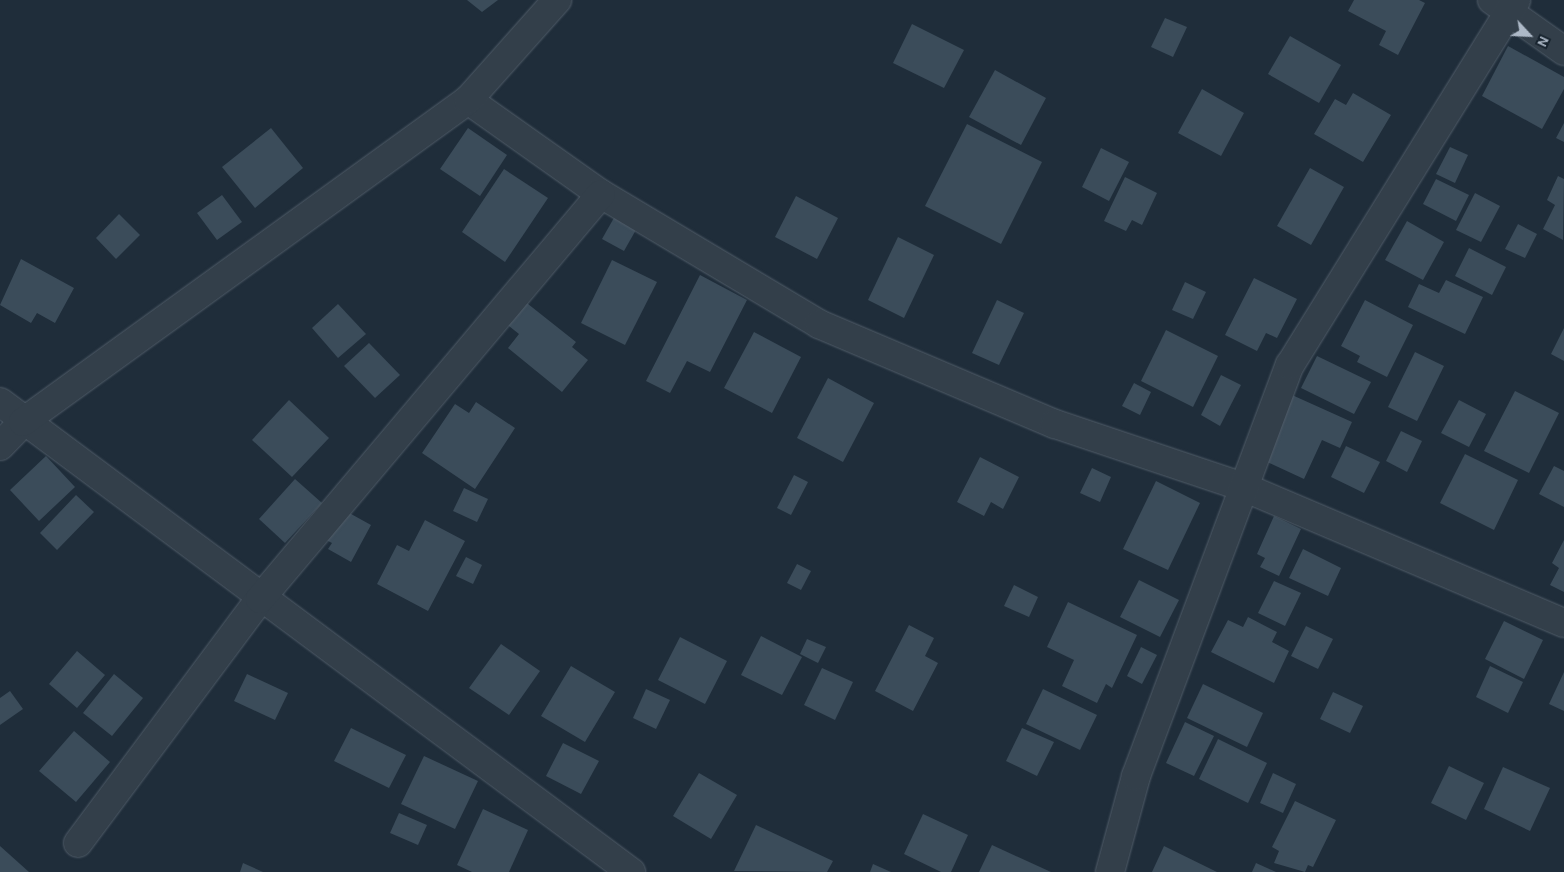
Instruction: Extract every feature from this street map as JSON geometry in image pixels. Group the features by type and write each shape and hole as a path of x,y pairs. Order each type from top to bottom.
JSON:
{"street":[{"path":"0,446 23,422 468,100 557,0"},
{"path":"1110,872 1136,776 1246,488 1290,365 1506,4 1564,51"},
{"path":"468,100 601,194 820,324 1055,424 1246,488 1564,623"},
{"path":"78,843 260,599 601,194"},
{"path":"0,402 23,422 260,599 631,872"}],"building":[{"path":"467,0 498,0 482,12"},
{"path":"1354,0 1419,0 1425,3 1398,55 1379,45 1386,31 1348,11"},
{"path":"1165,18 1187,27 1173,57 1151,47"},
{"path":"912,24 964,50 944,88 893,63"},
{"path":"1290,36 1341,65 1319,103 1268,74"},
{"path":"1508,46 1564,77 1564,89 1542,129 1482,96"},
{"path":"995,70 1046,98 1021,145 969,117"},
{"path":"1202,89 1244,113 1221,156 1178,133"},
{"path":"1353,93 1391,115 1363,162 1314,134 1335,99 1346,105"},
{"path":"1564,123 1564,142 1556,138"},
{"path":"967,124 1042,162 1001,244 925,206"},
{"path":"271,128 303,168 255,208 222,167"},
{"path":"468,128 507,155 480,196 440,169"},
{"path":"1450,147 1468,155 1455,183 1436,174"},
{"path":"1101,148 1129,162 1109,201 1082,187"},
{"path":"1310,168 1344,187 1311,245 1277,226"},
{"path":"504,169 548,198 505,262 462,232"},
{"path":"1558,176 1564,179 1563,240 1543,229 1555,205 1547,200"},
{"path":"1125,177 1157,193 1142,225 1132,220 1126,231 1104,221"},
{"path":"1436,179 1469,195 1456,221 1423,204"},
{"path":"1475,193 1500,206 1481,242 1456,230"},
{"path":"222,195 242,222 217,240 197,213"},
{"path":"796,196 838,218 817,259 775,237"},
{"path":"119,214 140,235 116,259 96,238"},
{"path":"615,216 637,228 624,251 602,239"},
{"path":"1407,221 1444,242 1423,280 1385,260"},
{"path":"1518,224 1537,234 1525,258 1505,249"},
{"path":"898,237 934,255 904,318 868,300"},
{"path":"1469,248 1506,267 1492,295 1455,276"},
{"path":"21,259 74,288 55,323 37,313 31,323 0,305"},
{"path":"612,260 657,282 625,345 581,323"},
{"path":"700,275 747,300 710,372 687,361 670,393 646,381"},
{"path":"1254,278 1297,299 1277,338 1266,333 1257,351 1225,335"},
{"path":"1446,280 1483,297 1465,334 1408,307 1419,284 1439,293"},
{"path":"1185,282 1206,292 1193,319 1172,310"},
{"path":"523,300 576,342 572,347 588,360 562,392 508,348 519,334 505,323"},
{"path":"997,300 1024,313 999,365 972,353"},
{"path":"1365,300 1413,325 1387,377 1357,362 1360,356 1341,346"},
{"path":"338,304 366,334 338,358 312,328"},
{"path":"1564,328 1564,361 1551,354"},
{"path":"1166,330 1218,356 1193,407 1141,381"},
{"path":"754,332 801,357 772,413 724,388"},
{"path":"369,343 400,375 375,398 344,366"},
{"path":"1415,352 1444,366 1417,421 1388,407"},
{"path":"1317,356 1371,382 1354,414 1301,388"},
{"path":"1221,375 1241,385 1220,426 1201,415"},
{"path":"828,378 874,403 843,462 797,438"},
{"path":"1134,383 1151,392 1140,415 1122,406"},
{"path":"1515,391 1559,413 1529,473 1484,451"},
{"path":"1292,395 1352,422 1340,448 1322,440 1304,479 1263,460"},
{"path":"289,400 329,438 292,477 252,440"},
{"path":"1459,400 1486,414 1469,447 1441,433"},
{"path":"476,402 515,428 475,489 422,453 455,404 469,413"},
{"path":"1401,431 1422,441 1407,472 1386,461"},
{"path":"1346,446 1380,462 1364,493 1331,477"},
{"path":"1465,454 1518,480 1494,530 1440,503"},
{"path":"46,456 75,487 39,521 10,490"},
{"path":"980,457 1019,477 1003,509 991,502 984,516 957,502"},
{"path":"1554,466 1564,471 1564,507 1539,494"},
{"path":"1092,468 1111,477 1100,502 1080,493"},
{"path":"794,475 808,482 791,515 777,508"},
{"path":"295,479 322,503 285,543 259,519"},
{"path":"1156,481 1200,503 1168,570 1123,549"},
{"path":"464,488 488,499 477,522 453,511"},
{"path":"76,495 94,512 57,550 40,533"},
{"path":"342,509 371,525 351,562 328,549 332,543 326,540"},
{"path":"1274,516 1301,529 1279,576 1260,567 1265,558 1257,554"},
{"path":"425,520 465,541 428,611 377,584 397,545 409,551"},
{"path":"1564,540 1564,592 1550,585 1559,568 1552,563"},
{"path":"1303,549 1341,568 1328,596 1289,578"},
{"path":"466,557 482,565 473,584 456,576"},
{"path":"797,564 811,571 801,590 787,583"},
{"path":"1139,580 1179,600 1160,637 1120,617"},
{"path":"1274,581 1301,593 1285,626 1258,613"},
{"path":"1014,585 1038,597 1029,617 1004,606"},
{"path":"1068,602 1137,635 1112,688 1106,684 1097,703 1062,686 1074,660 1047,647"},
{"path":"1248,617 1277,632 1272,642 1289,651 1274,683 1211,652 1228,620 1243,627"},
{"path":"1504,621 1543,640 1524,679 1485,659"},
{"path":"909,625 934,638 925,656 938,663 913,711 875,691"},
{"path":"1306,626 1333,639 1318,669 1291,656"},
{"path":"761,636 802,657 782,695 741,675"},
{"path":"680,637 727,661 705,704 658,680"},
{"path":"807,639 826,647 818,663 800,654"},
{"path":"501,644 540,671 509,715 469,688"},
{"path":"1141,647 1157,655 1142,684 1127,676"},
{"path":"77,651 105,675 77,708 49,684"},
{"path":"571,666 615,692 585,742 541,716"},
{"path":"1490,666 1523,682 1508,713 1476,697"},
{"path":"822,668 853,682 835,720 804,705"},
{"path":"1564,672 1564,711 1549,704"},
{"path":"114,674 143,698 112,736 83,713"},
{"path":"247,674 288,693 275,720 234,701"},
{"path":"1203,684 1263,713 1247,747 1187,718"},
{"path":"646,689 670,700 656,729 633,718"},
{"path":"1043,689 1097,715 1080,750 1026,724"},
{"path":"10,691 23,709 0,725 0,698"},
{"path":"1333,692 1363,706 1350,733 1320,719"},
{"path":"1185,722 1214,736 1194,776 1166,763"},
{"path":"351,728 406,755 389,788 334,761"},
{"path":"1022,728 1054,742 1037,776 1006,761"},
{"path":"74,731 110,762 76,802 39,771"},
{"path":"1218,739 1267,763 1248,803 1199,779"},
{"path":"563,743 599,761 581,794 546,776"},
{"path":"424,756 478,781 455,829 401,804"},
{"path":"1449,766 1484,783 1466,820 1431,803"},
{"path":"1503,767 1550,788 1530,831 1484,809"},
{"path":"699,773 737,795 711,839 673,816"},
{"path":"1273,773 1296,784 1283,813 1260,803"},
{"path":"1295,801 1336,820 1313,867 1308,865 1305,872 1274,863 1279,851 1272,847"},
{"path":"483,809 528,830 509,872 472,872 457,865"},
{"path":"399,813 427,825 418,845 390,833"},
{"path":"923,814 968,835 951,872 941,872 904,854"},
{"path":"756,825 833,861 827,872 734,871"},
{"path":"992,845 1051,872 979,872"},
{"path":"0,846 29,872 0,872"},
{"path":"1164,846 1217,872 1152,872"},
{"path":"243,863 263,872 240,872"},
{"path":"1256,863 1276,872 1252,872"},
{"path":"873,864 891,872 870,872"}]}
